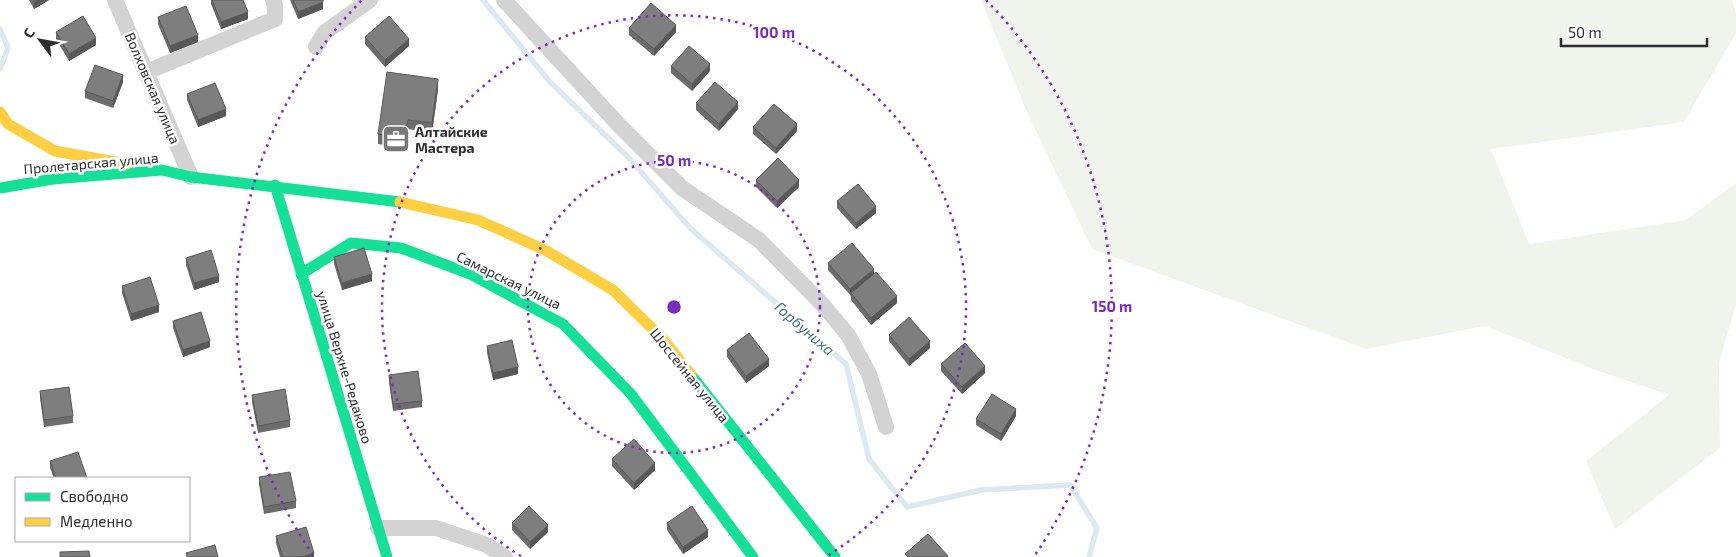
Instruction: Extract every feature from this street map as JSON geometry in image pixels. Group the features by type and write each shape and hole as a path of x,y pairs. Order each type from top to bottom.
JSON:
{"main road":[{"path":"0,112 8,124 55,151 162,170"},
{"name":"Пролетарская улица","path":"0,188 53,179 162,170 191,176 275,185"},
{"name":"улица Верхне-Редаково","path":"275,185 386,557"},
{"name":"Шоссейная улица","path":"275,185 393,200 478,220 545,250 613,290 663,339 835,557"},
{"name":"Самарская улица","path":"301,274 352,243 401,248 470,274 563,324 631,394 753,557"}],"street":[{"name":"Волховская улица","path":"115,0 191,176"},
{"path":"146,72 275,19 275,4 273,0"},
{"path":"316,47 324,33 370,0"},
{"path":"504,0 618,124 682,188 759,240 823,305 848,335 869,374 886,427"},
{"path":"378,528 436,528 487,545 505,557"}],"shaded area":[{"path":"981,0 1732,0 1736,13 1736,33 1684,122 1491,149 1529,244 1686,220 1736,183 1736,304 1719,363 1720,448 1615,529 1586,461 1669,395 1593,369 1485,326 1366,349 1092,249 1027,112"}],"building":[{"path":"212,0 243,0 248,12 221,22"},
{"path":"293,0 323,0 323,2 298,12"},
{"path":"651,3 676,25 654,49 629,28"},
{"path":"186,6 198,35 170,46 158,17"},
{"path":"83,16 96,38 69,54 56,32"},
{"path":"389,16 409,39 385,60 365,37"},
{"path":"689,46 710,64 692,84 671,66"},
{"path":"95,65 123,75 113,101 85,91"},
{"path":"387,72 438,79 432,123 408,120 405,138 378,134"},
{"path":"715,82 738,102 719,124 696,103"},
{"path":"215,83 226,109 198,120 187,94"},
{"path":"774,104 797,124 776,148 753,127"},
{"path":"778,158 799,180 777,201 756,180"},
{"path":"858,184 876,206 856,223 837,201"},
{"path":"852,243 874,269 850,289 828,263"},
{"path":"364,248 372,274 342,283 334,257"},
{"path":"211,250 219,276 194,283 186,258"},
{"path":"876,272 897,296 871,318 851,293"},
{"path":"150,277 159,305 131,314 122,286"},
{"path":"201,312 210,341 183,350 173,321"},
{"path":"909,317 930,341 909,359 889,335"},
{"path":"749,333 769,359 746,376 727,350"},
{"path":"512,340 518,367 493,373 487,346"},
{"path":"965,343 985,366 962,387 941,364"},
{"path":"418,371 422,401 393,404 389,375"},
{"path":"69,387 73,416 44,420 40,391"},
{"path":"285,389 290,420 258,426 252,395"},
{"path":"992,394 1016,409 1001,434 976,419"},
{"path":"634,439 655,463 634,483 612,459"},
{"path":"78,452 87,477 56,477 50,461"},
{"path":"290,472 296,501 264,507 259,477"},
{"path":"529,506 548,525 530,542 512,523"},
{"path":"692,506 708,530 683,547 667,523"},
{"path":"306,527 314,553 302,557 283,557 276,536"},
{"path":"928,534 948,556 908,557 905,554"},
{"path":"215,545 218,557 187,557 186,553"},
{"path":"89,551 90,557 60,557 60,552"}],"waterway":[{"name":"Горбуниха","path":"483,0 550,82 629,158 690,228 846,364 869,459 907,507 981,490 1070,485 1097,528 1089,557"},
{"name":"Горбуниха","path":"0,29 8,48 0,69"}],"traffic: fast":[{"path":"0,188 53,179 162,170 191,177 400,202"},
{"path":"275,185 387,557"},
{"path":"301,274 351,243 401,248 470,274 563,324 631,394 753,557"},
{"path":"691,375 835,557"}],"traffic: slow":[{"path":"0,112 8,124 55,151 127,164"},
{"path":"400,202 478,220 545,250 613,290 663,339 691,375"}],"place":[{"name":"Алтайские Мастера","path":"396,139"}]}
